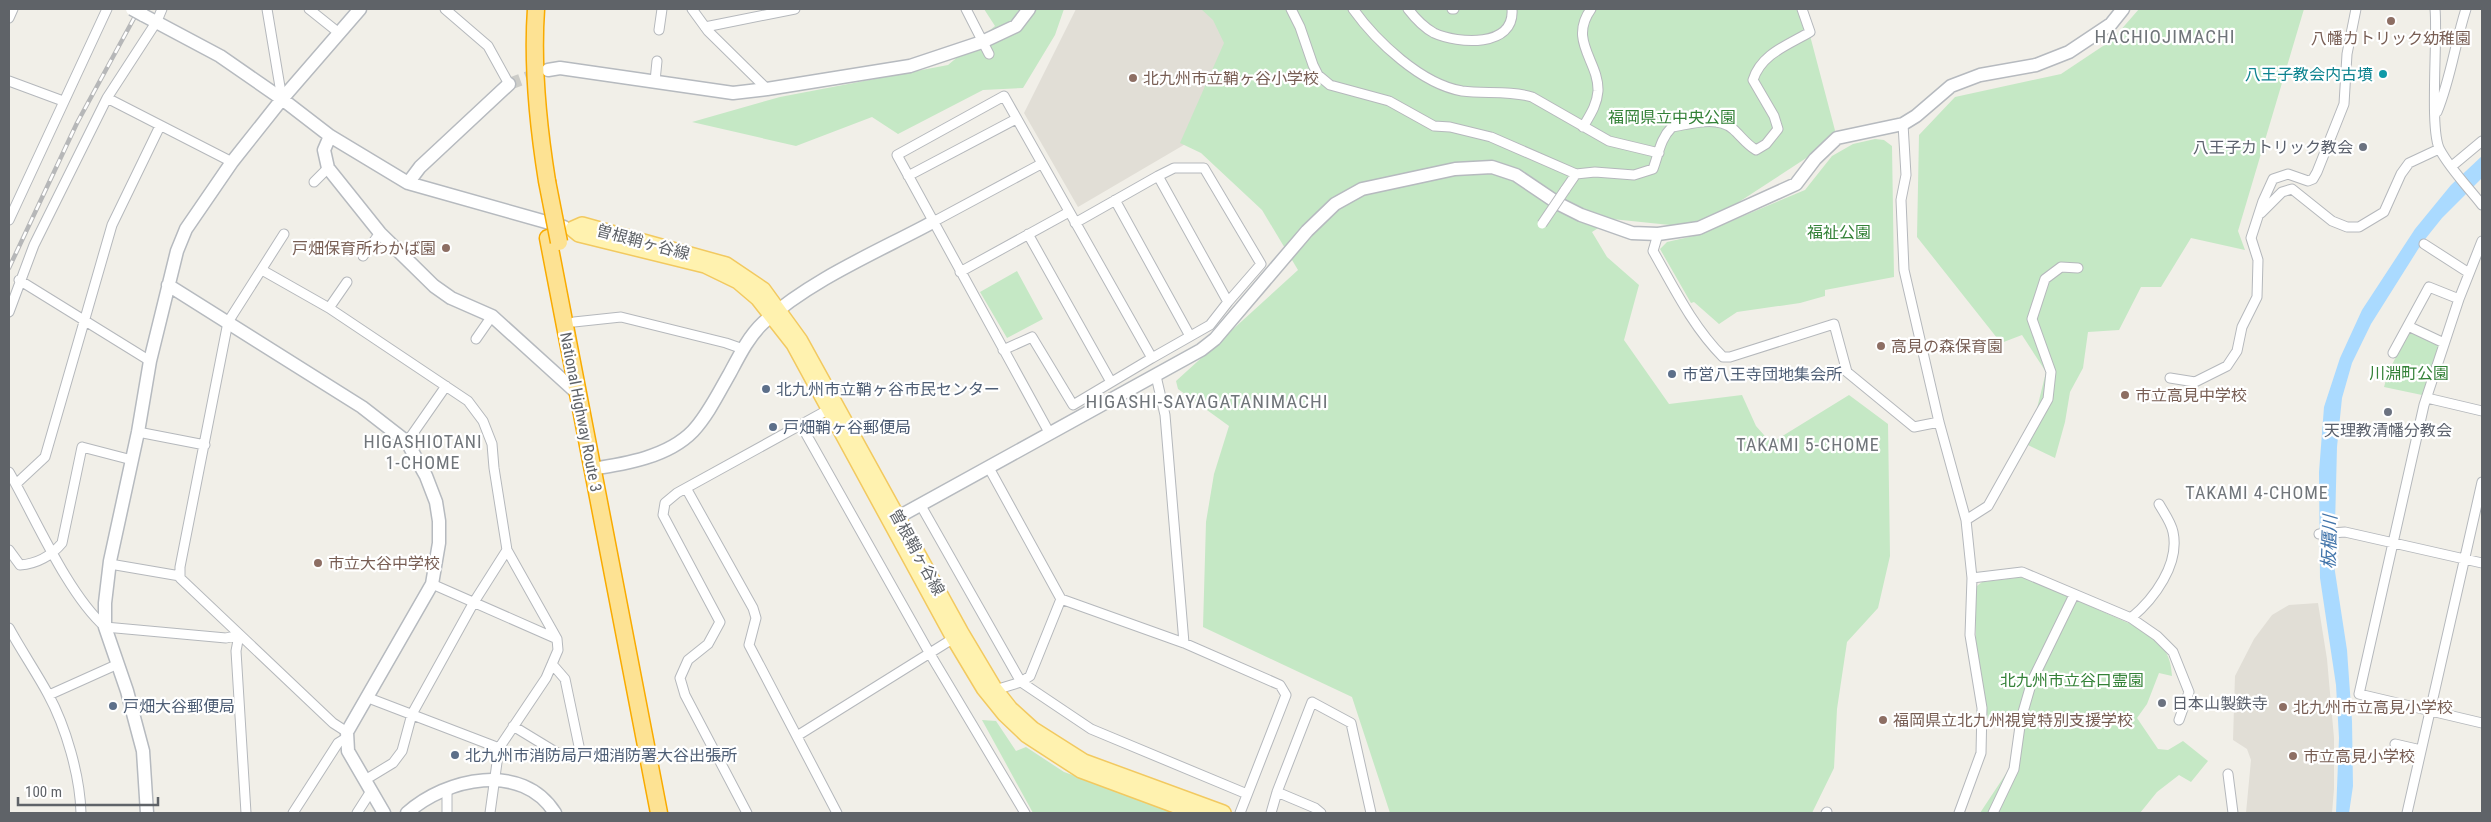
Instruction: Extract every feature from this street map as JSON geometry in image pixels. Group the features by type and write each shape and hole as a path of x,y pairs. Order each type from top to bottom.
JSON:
{"highway":[{"name":"National Highway Route 3","path":"527,9 525,36 542,180 577,393 596,468 667,813"},
{"name":"National Highway Route 3","path":"536,9 534,34 542,180"},
{"name":"National Highway Route 3","path":"553,240 574,322 596,468 659,813"}],"main road":[{"name":"曽根鞘ヶ谷線","path":"573,229 579,234 704,265 738,281 776,313 832,407 954,638 984,688 1005,714 1027,735 1081,770 1193,813"},
{"name":"曽根鞘ヶ谷線","path":"893,520 995,690 1010,709 1032,729 1084,762 1223,813"}],"street":[{"path":"9,18 13,9"},
{"path":"9,220 107,9"},
{"path":"9,312 19,280 34,245 107,98 157,21 162,9"},
{"path":"267,9 282,99"},
{"path":"309,9 339,33"},
{"path":"147,813 143,751 118,664 105,627 110,564 138,432 150,360 177,251 186,229 232,162 282,99 360,9"},
{"path":"408,182 420,166 510,84 488,46 445,9"},
{"path":"658,30 662,9"},
{"path":"692,9 705,28 767,89"},
{"path":"705,28 795,9"},
{"path":"966,9 989,54"},
{"path":"548,70 560,68 733,93 767,89 910,66 982,42 1016,26 1029,9"},
{"path":"1291,9 1300,27 1312,65 1318,75 1330,85 1389,101 1434,126 1450,127 1491,137 1576,174 1594,172 1634,175 1653,169 1662,138 1672,127 1712,122 1725,123 1744,142 1756,150 1766,144 1778,129 1774,116 1753,80 1757,68 1767,57 1810,32 1802,9"},
{"path":"1353,9 1384,46 1405,62 1443,85 1462,91 1527,96 1609,141 1659,153"},
{"path":"1408,9 1418,22 1434,32 1455,39 1477,40 1498,37 1505,31 1513,18 1512,9"},
{"path":"1583,127 1595,108 1598,89 1583,37 1584,19 1591,9"},
{"path":"893,520 1201,350 1215,339 1307,231 1335,204 1362,189 1455,168 1492,167 1516,175 1559,204 1581,215 1632,233 1658,234 1699,228 1796,184 1815,159 1838,138 1858,132 1903,124 1916,116 1951,86 1980,75 2036,65 2069,52 2111,24 2123,9"},
{"path":"2170,378 2195,382 2227,366 2237,351 2242,327 2257,296 2258,260 2251,238 2263,201 2273,180 2288,174 2308,181 2317,172 2344,104 2347,54 2356,9"},
{"path":"2435,9 2435,131 2439,149 2482,205"},
{"path":"2435,117 2448,86 2458,33 2466,9"},
{"path":"135,11 220,56 282,99 330,136 408,182 573,229"},
{"path":"655,81 657,61"},
{"path":"9,81 63,101"},
{"path":"1050,434 932,222 897,155 1004,96 1152,358"},
{"path":"107,98 232,162"},
{"path":"908,176 1016,119"},
{"path":"1903,124 1906,175 1901,200 1904,270 1939,422 1966,520 1972,578 1970,635 1982,708 1981,753 1959,813"},
{"path":"16,484 45,457 83,319 112,225 160,126"},
{"path":"330,136 324,150 328,168 380,233 434,286 451,298 492,316 577,393"},
{"path":"2453,167 2482,141"},
{"path":"2259,216 2282,192 2292,189 2332,221 2347,227 2359,227 2384,212 2401,174 2409,163 2439,149"},
{"path":"596,468 655,455 676,444 693,431 714,402 743,349 762,323 804,291 1041,164"},
{"path":"314,182 328,168"},
{"path":"1003,350 1032,337 1073,405 1210,324 1261,264 1204,168 1174,168 1075,223"},
{"path":"1542,224 1576,174"},
{"path":"1158,176 1228,302"},
{"path":"1115,200 1190,336"},
{"path":"960,272 1069,212"},
{"path":"363,256 380,233"},
{"path":"284,234 228,322 180,567 180,576 188,587 346,735 348,750 384,813"},
{"path":"1028,234 1111,382"},
{"path":"1658,234 1653,251 1686,310 1710,344 1723,357 1730,357 1834,324 1847,372 1914,427 1939,422"},
{"path":"2482,241 2459,299 2427,398 2359,694 2482,724"},
{"path":"2424,244 2469,273"},
{"path":"1966,520 1988,506 2048,400 2051,372 2032,319 2044,279 2061,267 2078,268"},
{"path":"262,270 329,308 468,401 483,421 492,444 494,468 508,550 558,639 558,650 546,678 499,748 490,813"},
{"path":"19,280 150,360"},
{"path":"329,308 347,282"},
{"path":"168,285 362,407 406,442 426,476 437,511 440,543 432,584 346,735 338,743 293,813"},
{"path":"2393,353 2429,287 2459,299"},
{"path":"476,339 492,316"},
{"path":"574,322 621,317 743,349"},
{"path":"2408,326 2444,342"},
{"path":"1156,376 1165,415 1184,643"},
{"path":"406,442 446,386"},
{"path":"2427,398 2482,411"},
{"path":"748,813 685,695 680,678 688,660 708,644 720,622 663,515 665,503 686,488 832,407"},
{"path":"801,424 930,654 1025,813"},
{"path":"138,432 204,445"},
{"path":"9,550 20,565 29,565 54,553 62,543 82,447 132,460"},
{"path":"989,468 1061,599 1184,643 1280,685 1286,695 1240,813"},
{"path":"9,472 92,616 105,627 226,638 239,635"},
{"path":"2407,813 2482,482"},
{"path":"686,488 753,608 756,618 749,645 837,813"},
{"path":"920,504 1021,682 1091,729 1246,794"},
{"path":"2131,618 2145,606 2172,564 2173,531 2159,504"},
{"path":"2319,534 2345,532 2482,563"},
{"path":"357,813 368,786 393,763 402,751 412,714 474,602 508,550"},
{"path":"110,564 180,576"},
{"path":"1972,578 2022,572 2131,618 2157,636 2173,652 2189,692 2179,720"},
{"path":"432,584 558,639"},
{"path":"1992,813 2014,769 2022,719 2032,681 2074,595"},
{"path":"995,690 1021,682 1030,676 1061,599"},
{"path":"10,631 49,696 73,764 81,813"},
{"path":"239,635 236,651 246,813"},
{"path":"796,736 954,638"},
{"path":"49,696 118,664"},
{"path":"514,726 559,754 580,751 565,679 552,664"},
{"path":"366,697 499,748"},
{"path":"1271,813 1277,792 1312,702 1351,723 1371,813"},
{"path":"2395,744 2421,750"},
{"path":"2228,774 2233,813"},
{"path":"407,813 432,796 448,789 474,782 496,779 513,782 537,794 555,813"},
{"path":"447,813 448,789"},
{"path":"1277,792 1315,808 1321,813"}],"shaded area":[{"name":"北九州市立鞘ヶ谷小学校","path":"1076,9 1222,9 1241,43 1194,139 1078,207 1024,113"},
{"name":"北九州市立高見小学校","path":"2318,603 2327,659 2334,738 2332,813 2246,813 2251,760 2247,749 2233,740 2235,676 2254,639 2272,615 2289,605"}],"green space":[{"path":"984,9 1064,9 1055,35 1023,88 983,90 898,134 872,117 796,146 692,122 780,97 948,65 995,26"},
{"name":"福岡県立中央公園","path":"1201,9 1803,9 1837,138 1699,228 1612,219 1592,232 1607,257 1639,285 1624,340 1669,404 1742,395 1756,426 1771,443 1849,395 1888,424 1890,556 1878,608 1847,642 1837,709 1834,768 1812,813 1390,813 1352,697 1203,627 1206,522 1214,474 1229,426 1178,389 1176,381 1298,270 1262,210 1201,153 1180,143 1224,43 1213,20"},
{"path":"2139,9 2304,9 2238,231 2245,250 2191,238 2161,287 2141,287 2119,330 2088,332 2083,368 2070,392 2065,422 2055,458 2028,445 2046,372 2022,335 2001,343 1917,237 1919,135 1955,97 2061,74 2112,40"},
{"name":"福祉公園","path":"1875,139 1884,140 1892,146 1894,277 1825,290 1825,296 1800,303 1737,312 1719,324 1694,302 1691,303 1660,249 1667,242 1698,235 1805,190 1832,156 1853,144"},
{"path":"1017,271 1043,319 1007,338 980,292"},
{"name":"川淵町公園","path":"2409,330 2440,343 2422,395 2384,387 2388,373"},
{"name":"北九州市立谷口霊園","path":"2024,577 2151,633 2160,643 2168,657 2172,676 2159,673 2147,704 2137,718 2158,749 2168,750 2183,741 2208,761 2191,782 2179,775 2157,792 2140,813 1980,813 2011,766 2016,729 1988,719 1976,644 1975,594 1977,586 1982,582"},
{"path":"982,720 996,721 1016,751 1026,747 1064,772 1174,811 1174,813 1033,813"}],"water":[{"name":"板櫃川","path":"2482,156 2482,178 2442,218 2422,243 2371,324 2352,363 2342,398 2337,447 2334,565 2347,650 2352,721 2353,786 2349,813 2336,813 2339,738 2336,685 2320,578 2319,472 2324,407 2340,358 2362,310 2415,229 2451,185"}],"tunnel":[{"path":"509,84 542,72"}],"railway":[{"path":"9,268 77,123 139,9"}],"place":[{"name":"八幡カトリック幼稚園","path":"2391,21"},
{"name":"八王子教会内古墳","path":"2383,74"},
{"name":"北九州市立鞘ヶ谷小学校","path":"1133,78"},
{"name":"八王子カトリック教会","path":"2363,147"},
{"name":"戸畑保育所わかば園","path":"446,248"},
{"name":"高見の森保育園","path":"1881,346"},
{"name":"市営八王寺団地集会所","path":"1672,374"},
{"name":"北九州市立鞘ヶ谷市民センター","path":"766,389"},
{"name":"市立高見中学校","path":"2125,395"},
{"name":"天理教清幡分教会","path":"2388,412"},
{"name":"戸畑鞘ヶ谷郵便局","path":"773,427"},
{"name":"市立大谷中学校","path":"318,563"},
{"name":"日本山製鉄寺","path":"2162,703"},
{"name":"戸畑大谷郵便局","path":"113,706"},
{"name":"北九州市立高見小学校","path":"2283,707"},
{"name":"福岡県立北九州視覚特別支援学校","path":"1883,720"},
{"name":"北九州市消防局戸畑消防署大谷出張所","path":"455,755"},
{"name":"市立高見小学校","path":"2293,756"}],"district":[{"name":"HACHIOJIMACHI","path":"2165,36"},
{"name":"HIGASHI-SAYAGATANIMACHI","path":"1207,401"},
{"name":"TAKAMI 5-CHOME","path":"1808,444"},
{"name":"HIGASHIOTANI 1-CHOME","path":"423,451"},
{"name":"TAKAMI 4-CHOME","path":"2257,492"}]}
